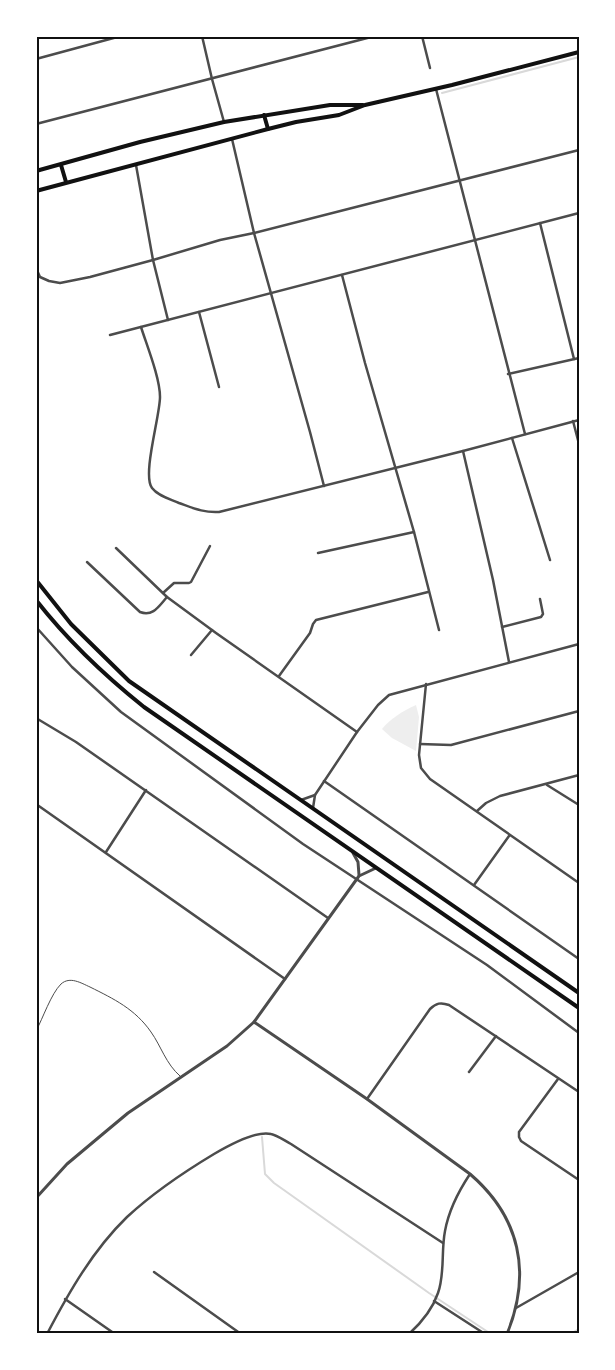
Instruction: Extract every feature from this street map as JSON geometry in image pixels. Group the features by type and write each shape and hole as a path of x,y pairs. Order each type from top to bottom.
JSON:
{"main road":[{"path":"36,191 268,129 339,115 365,105 436,89 579,52"},
{"path":"36,171 140,142 224,122 330,105 365,105"},
{"path":"264,115 268,129"},
{"path":"61,165 66,182"},
{"path":"36,580 87,640 130,681 579,993"},
{"path":"40,605 46,602 49,597"},
{"path":"36,600 76,647 115,684 151,712 579,1008"}],"street":[{"path":"36,59 121,36"},
{"path":"202,36 224,122"},
{"path":"36,124 374,36"},
{"path":"422,36 430,68"},
{"path":"436,89 525,434"},
{"path":"232,139 270,294 308,422 324,486"},
{"path":"36,268 40,277 60,283 90,277 220,240 414,193 579,150"},
{"path":"136,164 153,260 168,320"},
{"path":"110,335 579,213"},
{"path":"540,223 574,359"},
{"path":"342,275 364,363 414,532 439,630"},
{"path":"199,312 219,387"},
{"path":"141,327 160,397 148,478 152,488 162,496 201,512 219,512 241,507 579,420"},
{"path":"508,374 579,358"},
{"path":"573,421 579,444"},
{"path":"512,438 550,560"},
{"path":"463,451 509,662"},
{"path":"318,553 414,532"},
{"path":"163,593 174,583 191,582 210,546"},
{"path":"116,548 167,597 357,732"},
{"path":"87,562 140,612 150,614 154,612 167,597"},
{"path":"278,676 310,633 312,624 316,620 428,592"},
{"path":"502,627 541,617 543,614 540,599"},
{"path":"36,627 72,667 121,712 303,844 356,880 418,918 579,1033"},
{"path":"191,655 212,630"},
{"path":"313,808 315,795 324,781 357,732 389,694 579,644"},
{"path":"426,684 420,744 421,768 430,779 477,811 509,836 579,883"},
{"path":"420,744 451,745 579,711"},
{"path":"36,718 76,742 328,918"},
{"path":"477,811 486,803 500,796 579,776"},
{"path":"324,781 579,959"},
{"path":"547,784 579,806"},
{"path":"106,852 146,790"},
{"path":"301,800 315,795"},
{"path":"36,804 286,979"},
{"path":"474,885 509,836"},
{"path":"352,852 358,862 359,876"},
{"path":"36,1198 52,1179 82,1151 128,1113 227,1046 254,1022 359,876 376,868"},
{"path":"367,1098 434,1005 443,1003 449,1005 579,1092"},
{"path":"254,1022 367,1098 485,1186 505,1215 513,1232 519,1253 520,1272 516,1308 507,1334"},
{"path":"469,1072 496,1036"},
{"path":"558,1079 519,1132 519,1137 521,1141 579,1180"},
{"path":"47,1334 80,1274 110,1235 126,1218 149,1198 233,1142 263,1134 270,1133 291,1144 443,1243"},
{"path":"409,1334 422,1320 438,1292 443,1243 450,1210 470,1174"},
{"path":"154,1272 241,1334"},
{"path":"516,1308 579,1272"},
{"path":"65,1299 115,1334"},
{"path":"434,1301 485,1334"}],"lane":[{"path":"36,1032 56,989 63,982 76,980 120,1002 135,1012 151,1031 172,1069 181,1077"}],"shaded area":[{"path":"416,705 419,717 416,751 392,738 382,729 389,721"}],"waterway":[{"path":"442,93 579,57"},
{"path":"262,1137 265,1174 274,1183 429,1293 491,1334"},
{"path":"570,1334 579,1329"}]}
